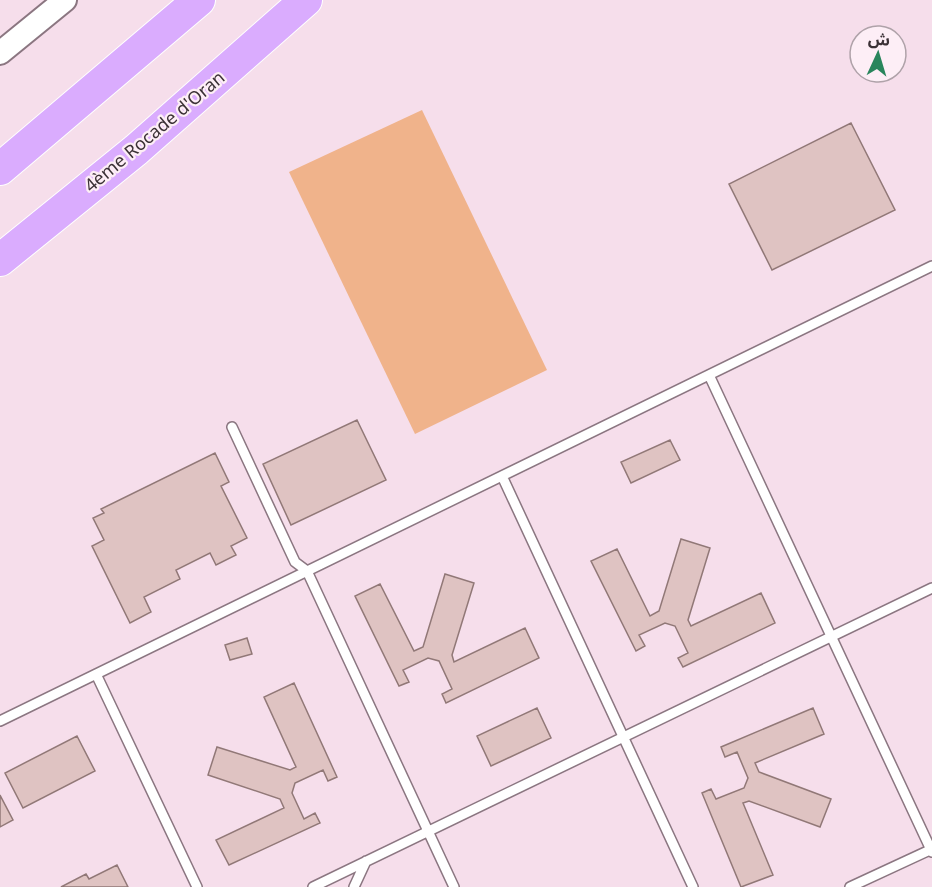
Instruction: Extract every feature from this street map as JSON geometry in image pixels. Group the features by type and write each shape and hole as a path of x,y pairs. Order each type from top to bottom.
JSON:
{"highway":[{"path":"0,169 199,0"},
{"name":"4ème Rocade d'Oran","path":"0,260 136,150 306,0"}],"street":[{"path":"5,45 65,0"}],"lane":[{"path":"0,721 932,266"},
{"path":"709,375 932,850 850,887"},
{"path":"232,427 295,562 307,571 454,887"},
{"path":"502,476 693,887"},
{"path":"313,887 932,588"},
{"path":"96,674 197,887"},
{"path":"354,887 366,861"}],"shaded area":[{"path":"422,110 547,370 415,434 289,172"}],"building":[{"path":"851,123 895,210 772,270 729,184"},
{"path":"357,420 386,480 291,525 263,464"},
{"path":"670,440 680,460 631,483 621,462"},
{"path":"215,453 229,482 221,486 247,538 231,546 236,555 216,565 210,553 176,570 180,579 144,597 151,612 130,623 92,546 104,540 93,518 104,513 101,509"},
{"path":"681,539 710,548 688,620 691,626 761,593 775,623 683,667 678,658 688,653 675,626 665,623 639,635 645,646 636,651 591,561 617,549 650,616 659,611"},
{"path":"445,574 474,583 452,655 454,662 525,628 539,658 446,703 442,694 452,689 439,661 428,658 403,670 409,682 399,686 355,596 380,584 414,651 423,647"},
{"path":"247,638 252,654 230,660 225,645"},
{"path":"294,683 337,777 328,781 323,770 295,783 292,793 304,819 315,813 320,823 229,865 216,840 284,808 280,799 208,775 217,747 290,770 296,767 264,697"},
{"path":"537,708 551,738 491,766 477,736"},
{"path":"813,708 824,734 755,763 759,772 831,799 820,827 749,801 743,803 773,875 741,887 702,793 711,789 716,799 744,788 748,778 737,752 725,757 721,747"},
{"path":"77,736 95,771 23,808 5,773"},
{"path":"0,795 13,820 0,827"},
{"path":"117,865 128,887 61,887 86,874 89,879"}]}
